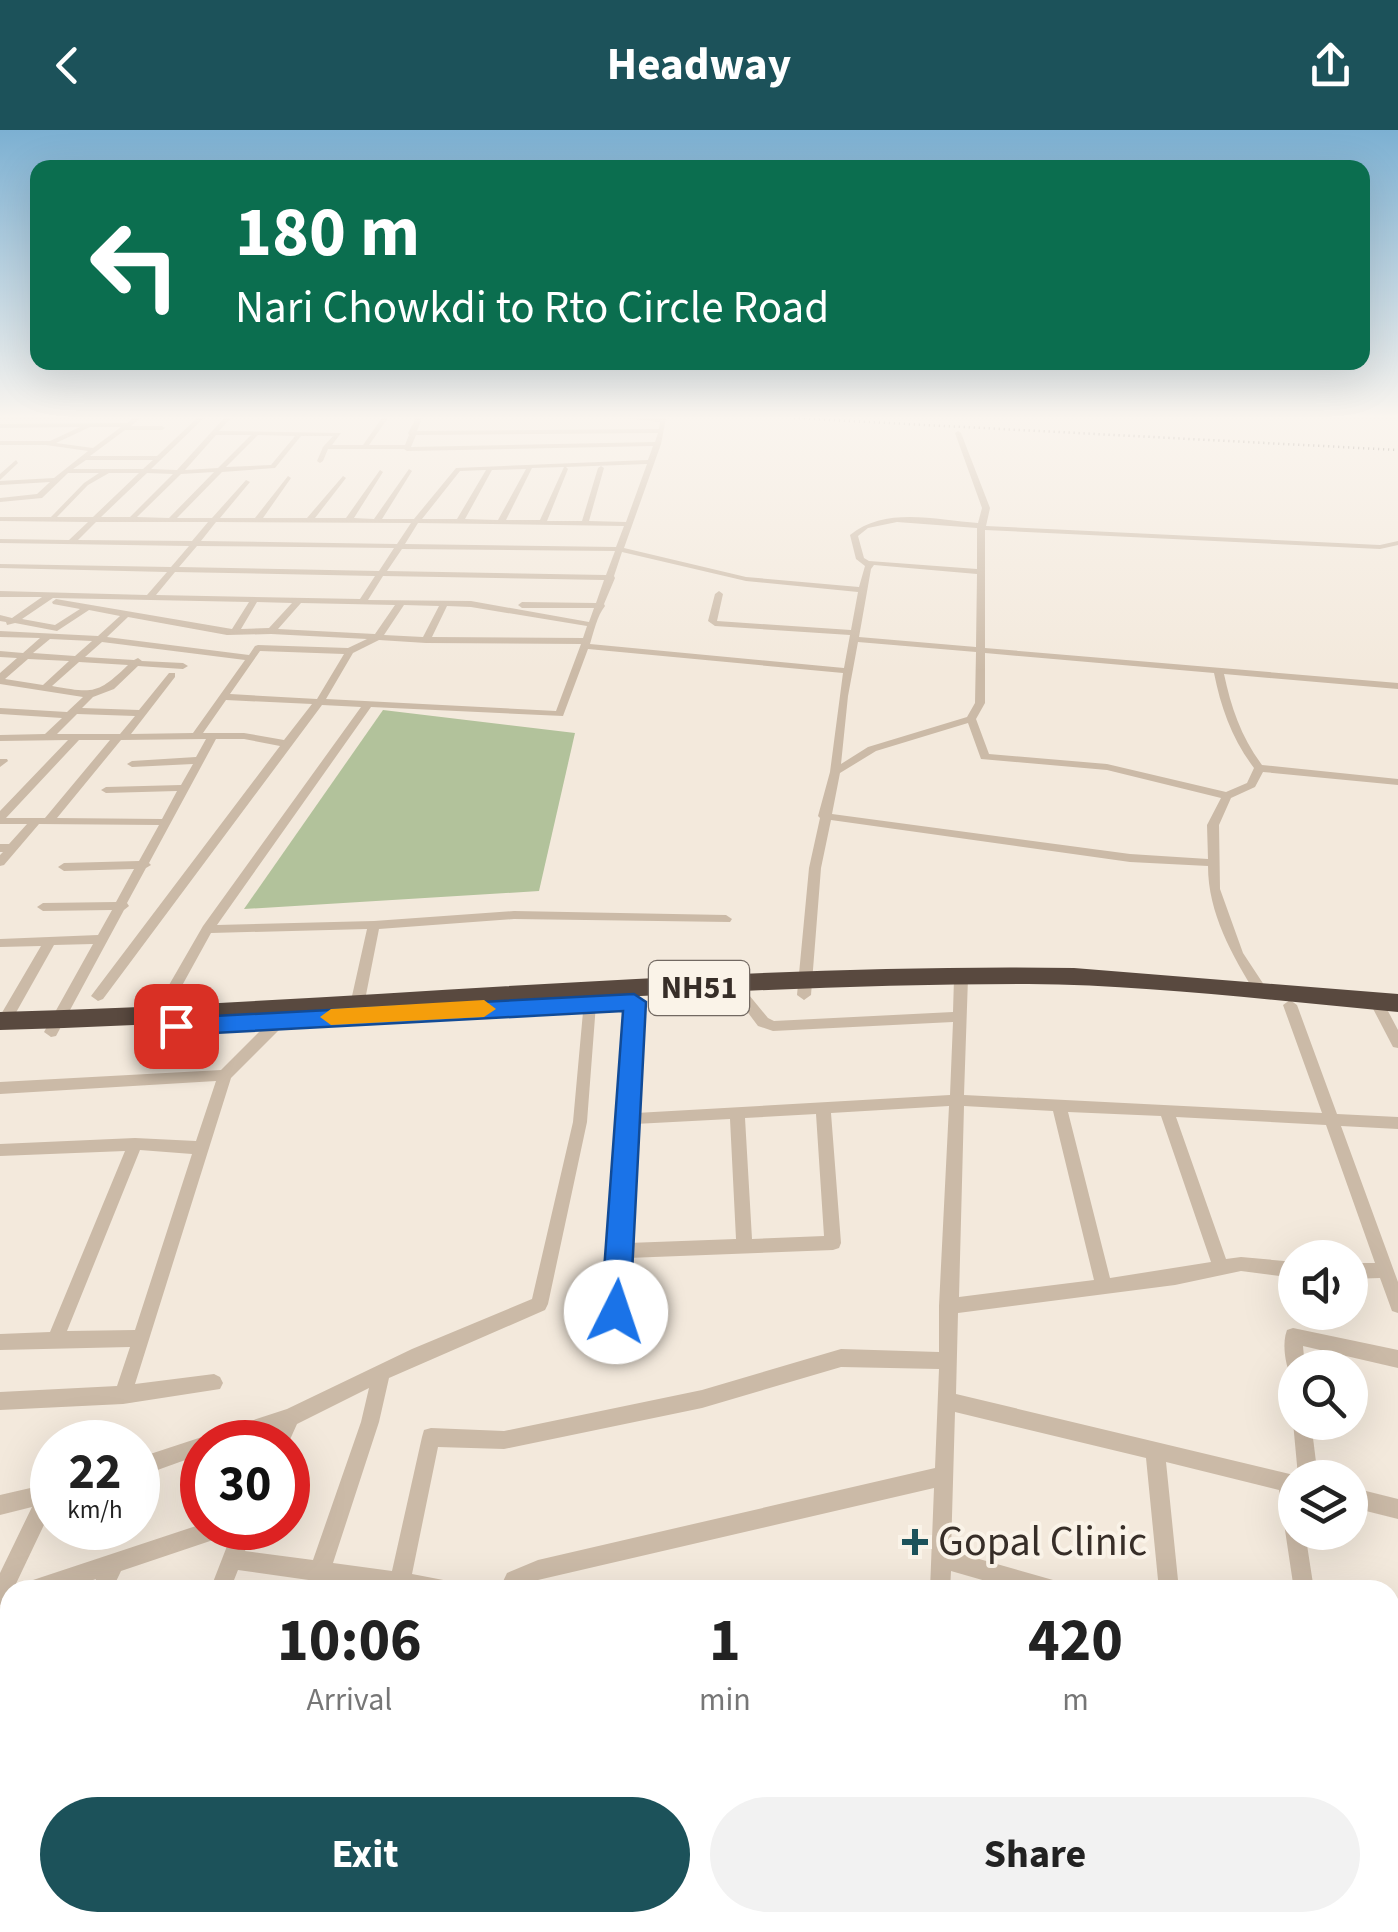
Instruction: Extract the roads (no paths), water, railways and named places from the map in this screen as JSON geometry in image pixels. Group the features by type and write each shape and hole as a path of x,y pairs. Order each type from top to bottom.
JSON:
{"highway":[{"name":"NH51","path":"961,984 1030,976 1260,991 1388,1008"},
{"name":"NH51","path":"55,1026 357,1005 961,984 1388,1008"},
{"name":"NH51","path":"1,1025 278,1022 358,1014 744,998 805,989"}],"street":[{"path":"54,516 70,502"},
{"path":"72,541 111,502"},
{"path":"125,530 150,502"},
{"path":"163,533 190,502"},
{"path":"149,598 229,502"},
{"path":"258,519 270,502"},
{"path":"310,520 324,502"},
{"path":"349,520 361,502"},
{"path":"377,520 389,502"},
{"path":"362,602 430,502"},
{"path":"460,521 471,502"},
{"path":"501,522 512,502"},
{"path":"543,522 551,502"},
{"path":"586,523 592,502"},
{"path":"224,697 560,714 636,502"},
{"path":"835,772 872,749 971,719 980,702 984,502"},
{"path":"0,519 94,516 628,524"},
{"path":"980,572 870,565 860,560 854,535 863,526 891,522 1380,547 1398,543"},
{"path":"0,541 619,549 746,579 864,590"},
{"path":"805,989 824,816 870,565"},
{"path":"0,566 382,570 611,578"},
{"path":"1,594 48,598 601,606"},
{"path":"719,594 712,621 715,623 1398,686"},
{"path":"0,632 48,598 125,616 220,631 584,643 848,671"},
{"path":"235,632 254,600"},
{"path":"198,736 271,631 298,601"},
{"path":"0,632 194,650 350,651 378,637 401,603"},
{"path":"426,640 444,604"},
{"path":"472,604 594,625"},
{"path":"0,679 47,636 86,608"},
{"path":"46,687 125,616"},
{"path":"0,618 57,628"},
{"path":"48,737 90,695 110,687 175,625"},
{"path":"194,650 220,631"},
{"path":"98,996 320,702 350,651"},
{"path":"0,654 183,666"},
{"path":"1218,669 1235,733 1259,768 1398,782"},
{"path":"0,862 6,848 42,821 172,675"},
{"path":"0,679 90,695"},
{"path":"0,697 15,683"},
{"path":"157,1018 207,929 368,704"},
{"path":"0,711 140,713"},
{"path":"971,719 985,757 1107,768 1227,796 1251,785 1259,768"},
{"path":"0,738 213,736 287,744"},
{"path":"55,1026 213,736"},
{"path":"0,819 76,737"},
{"path":"132,764 200,760"},
{"path":"106,790 185,788"},
{"path":"1227,796 1212,825 1214,888 1237,952 1260,991"},
{"path":"824,816 1130,858 1215,863"},
{"path":"0,819 168,822"},
{"path":"64,867 145,865"},
{"path":"43,906 123,906"},
{"path":"207,929 374,925 514,915 726,919"},
{"path":"357,1005 374,925"},
{"path":"0,943 103,939"},
{"path":"1,1025 50,941"},
{"path":"940,1580 961,984"},
{"path":"744,998 763,1022 773,1026 960,1017"},
{"path":"616,1312 634,1002"},
{"path":"280,1420 533,1308 542,1300 580,1122 589,1004"},
{"path":"1290,1005 1398,1304"},
{"path":"1388,1008 1398,1043"},
{"path":"123,1395 225,1075 278,1022"},
{"path":"0,1088 225,1075"},
{"path":"627,1119 956,1100 1398,1123"},
{"path":"1059,1106 1104,1286"},
{"path":"619,1251 833,1243 823,1108"},
{"path":"737,1112 744,1245"},
{"path":"1166,1112 1222,1268"},
{"path":"0,1150 135,1144 202,1148"},
{"path":"55,1340 135,1144"},
{"path":"948,1306 1242,1264 1278,1268"},
{"path":"1368,1270 1386,1270"},
{"path":"1294,1350 1292,1336 1359,1350"},
{"path":"0,1342 142,1338"},
{"path":"1368,1352 1398,1358"},
{"path":"401,1580 430,1437 504,1440 702,1399 841,1358 947,1361"},
{"path":"320,1572 370,1422 381,1373"},
{"path":"0,1401 123,1395 214,1383"},
{"path":"946,1400 1278,1477"},
{"path":"1156,1450 1168,1580"},
{"path":"514,1580 538,1570 943,1476"},
{"path":"0,1505 30,1499"},
{"path":"1368,1502 1398,1509"},
{"path":"9,1580 30,1537"},
{"path":"63,1580 180,1541"},
{"path":"224,1580 235,1550"},
{"path":"1301,1550 1303,1580"},
{"path":"941,1558 1018,1580"},
{"path":"232,1559 378,1580"},
{"path":"106,1580 114,1563"}],"place":[{"name":"Gopal Clinic","path":"915,1542"}]}
